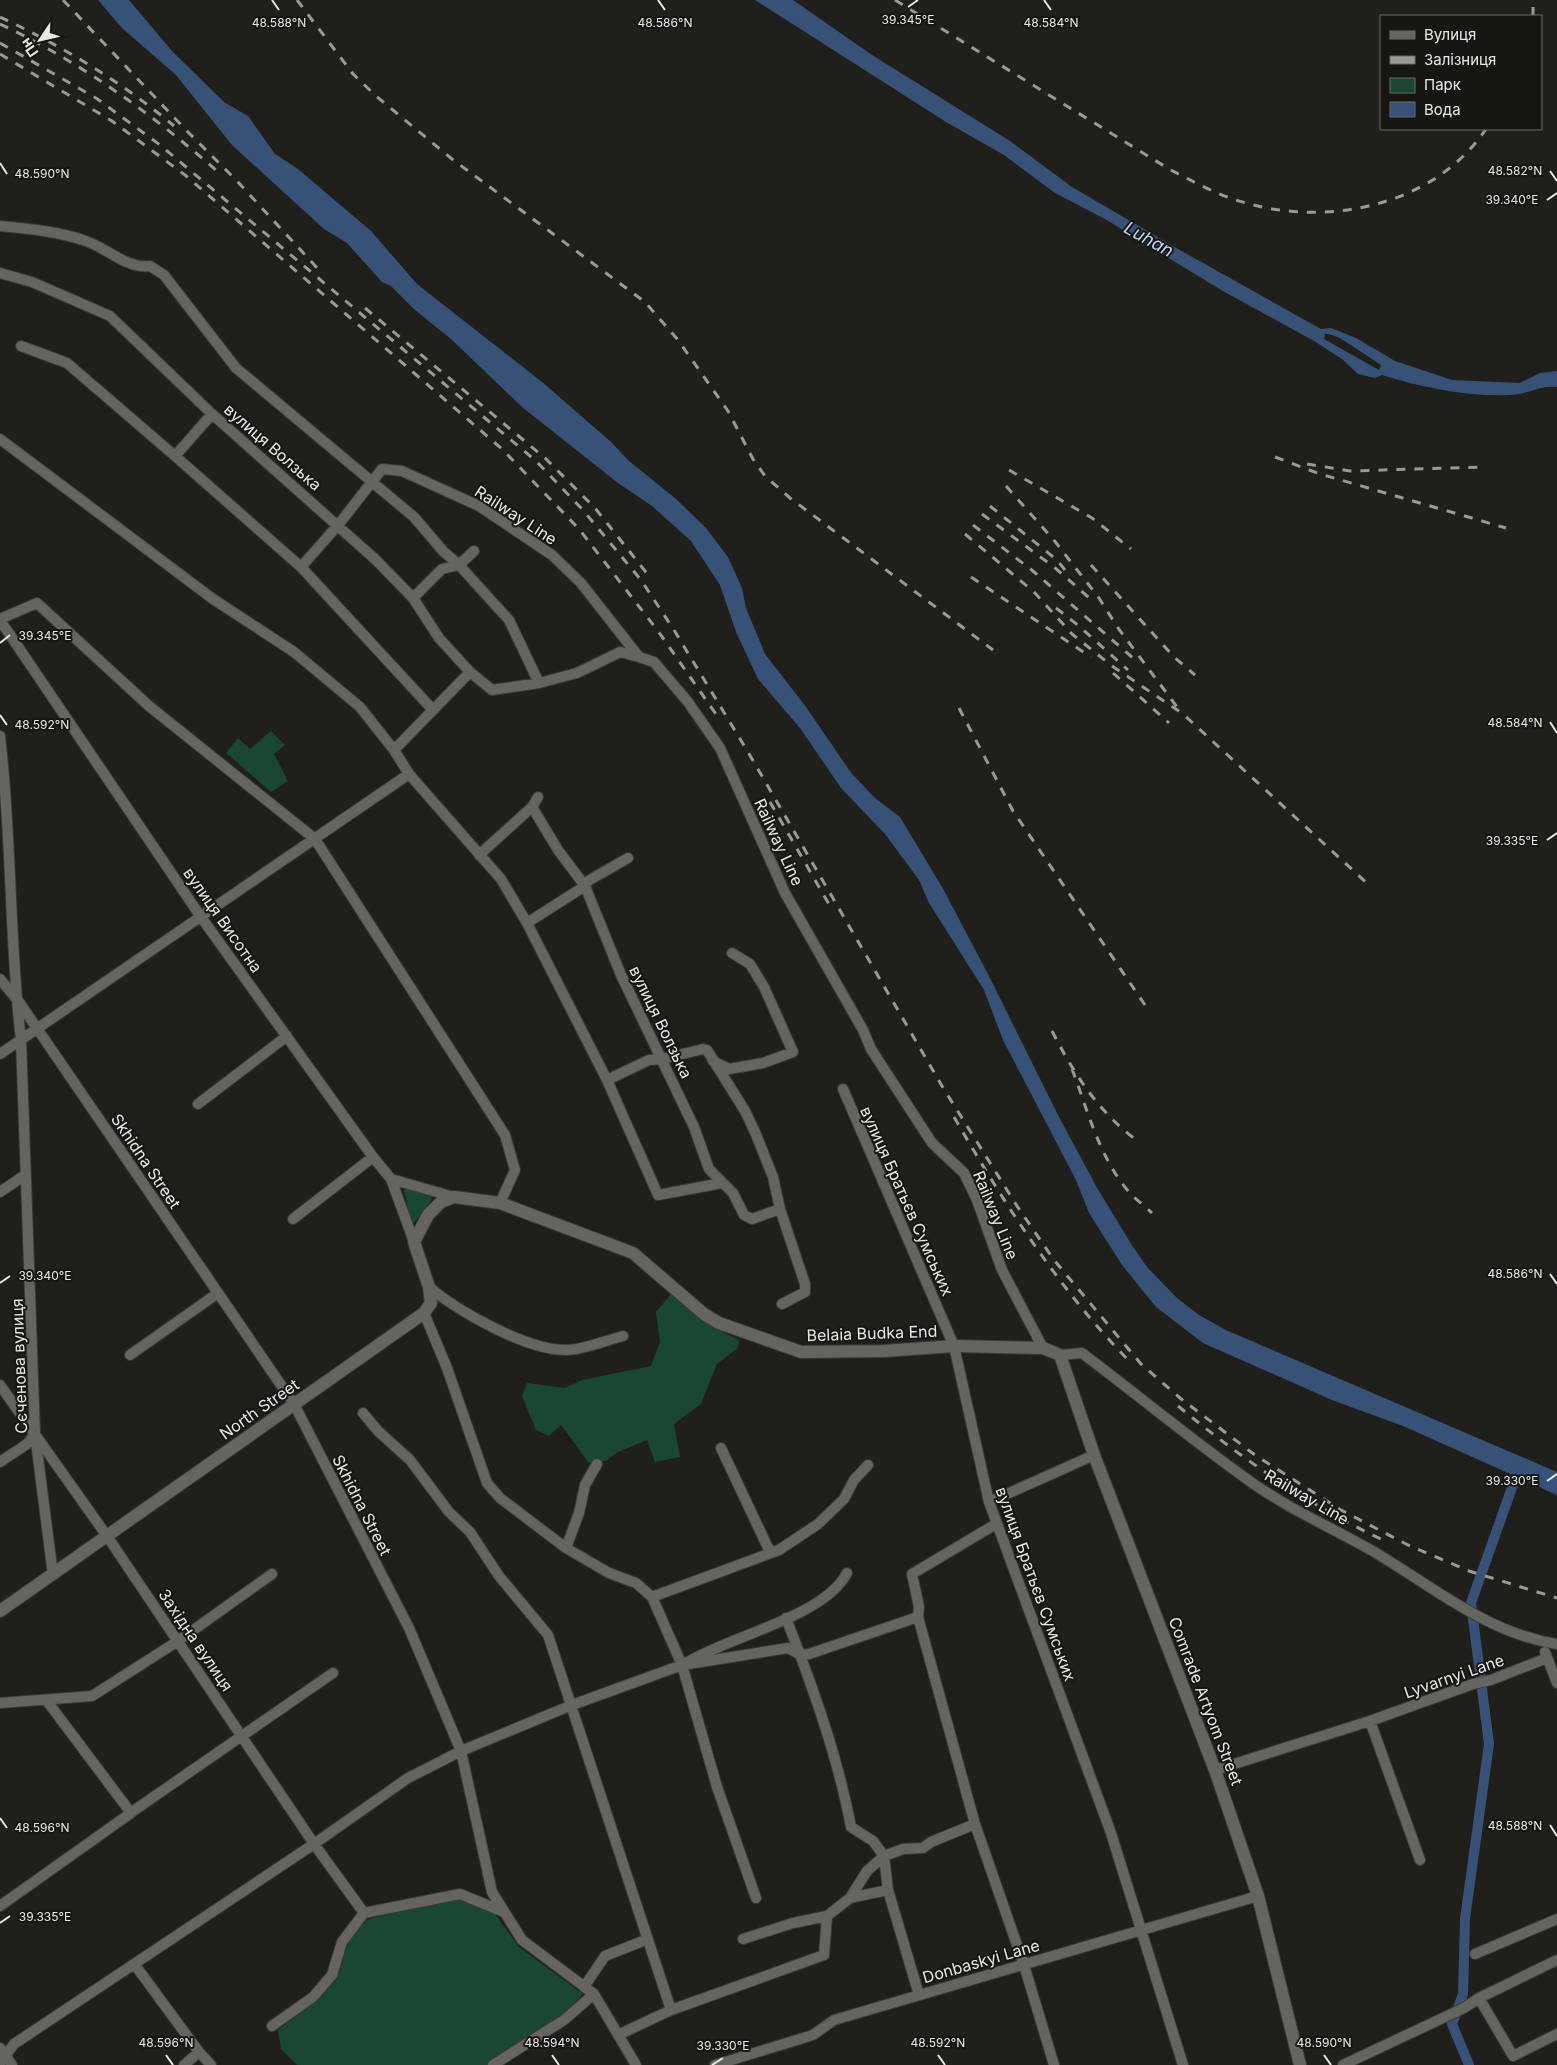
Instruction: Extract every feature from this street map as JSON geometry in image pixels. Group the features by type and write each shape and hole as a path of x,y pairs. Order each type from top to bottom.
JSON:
{"street":[{"path":"0,226 48,231 85,240 137,267 150,266 164,274 236,368 414,517 443,551 459,565 509,620 539,683 577,673 620,652 638,656"},
{"name":"вулиця Волзька","path":"0,273 32,282 110,316 212,414 339,524 414,598 439,638 470,672 492,690 539,683"},
{"path":"21,346 67,363 301,567 433,710"},
{"path":"175,456 212,414"},
{"path":"0,439 213,599 294,652 330,680 360,707 394,750 409,774 501,879 527,923 607,1080 658,1195 722,1183"},
{"name":"Railway Line","path":"372,481 382,469 402,471 479,506 552,555 580,583 638,656 654,662 688,702 720,748 785,893 863,1030 871,1049 932,1143 964,1173 977,1200 1002,1270 1043,1348"},
{"path":"301,567 339,524 372,481"},
{"path":"414,598 442,569 459,565 474,551"},
{"path":"0,619 37,603 149,706 315,839 505,1135 515,1170 500,1203"},
{"name":"вулиця Висотна","path":"0,619 201,917 373,1157 391,1179 414,1242"},
{"path":"394,750 470,672"},
{"name":"Сєченова вулиця","path":"0,736 8,800 16,998 21,1040 36,1434 53,1575"},
{"path":"0,1054 409,774"},
{"path":"479,855 532,807 538,797"},
{"name":"вулиця Волзька","path":"532,807 558,850 585,886 621,975 694,1127 710,1169 733,1193 744,1215 752,1218 780,1209"},
{"path":"527,923 585,886 588,881 628,858"},
{"path":"712,1060 729,1069 763,1063 793,1052 764,988 750,964 732,953"},
{"name":"Skhidna Street","path":"0,979 38,1028 294,1404 409,1628 461,1751 492,1892 522,1940 594,1994 636,2065"},
{"path":"198,1104 287,1036"},
{"path":"607,1080 649,1060 662,1060 703,1049 707,1050 735,1094 755,1132 773,1177 780,1209 805,1284 805,1292 782,1304"},
{"name":"вулиця Братьєв Сумських","path":"843,1090 954,1346 989,1502 996,1524 1111,1834 1183,2065"},
{"path":"293,1219 373,1157"},
{"path":"0,1192 25,1175"},
{"path":"391,1179 454,1197"},
{"path":"454,1197 441,1202 428,1215 414,1242 429,1288 431,1303 424,1313 447,1368 487,1483 500,1498 566,1548 609,1573 636,1583 652,1597 682,1665 717,1787 756,1898"},
{"name":"Belaia Budka End","path":"454,1197 500,1203 633,1253 704,1314 731,1328 801,1352 884,1351 954,1346 1043,1348 1060,1355"},
{"path":"429,1288 446,1302 520,1341 567,1350 623,1336"},
{"path":"130,1355 218,1293"},
{"name":"North Street","path":"0,1610 53,1575 424,1313"},
{"name":"Railway Line","path":"1060,1355 1082,1354 1252,1483 1298,1511 1376,1553 1465,1610 1542,1642 1557,1644"},
{"name":"Comrade Artyom Street","path":"1060,1355 1094,1455 1215,1770 1258,1896 1300,2065"},
{"name":"Західна вулиця","path":"0,1385 107,1536 244,1736 314,1844 364,1913"},
{"path":"363,1413 378,1431 410,1460 449,1512 470,1532 499,1576 548,1635 671,2010"},
{"path":"0,1462 27,1444 36,1434"},
{"path":"721,1448 770,1552"},
{"path":"989,1502 1094,1455"},
{"path":"566,1548 579,1513 585,1485 597,1464"},
{"path":"652,1597 778,1550 818,1524 844,1499 854,1480 868,1465"},
{"path":"996,1524 912,1574 919,1607 918,1617 975,1824 1024,1965 1054,2065"},
{"path":"4,2058 14,2044 135,1965 408,1778 461,1751 572,1705 682,1665 704,1652 786,1618 820,1600 843,1581 847,1573"},
{"path":"0,1703 47,1701 92,1696 178,1641 272,1574"},
{"path":"682,1665 788,1648 800,1655 918,1617"},
{"path":"786,1618 800,1655 845,1796 851,1827 873,1841 884,1856 888,1890 919,1995"},
{"path":"1542,1642 1546,1658 1557,1683"},
{"name":"Lyvarnyi Lane","path":"1215,1770 1370,1721 1473,1684 1491,1680 1546,1658"},
{"path":"0,1906 333,1673"},
{"path":"47,1701 128,1815"},
{"path":"1370,1721 1420,1860"},
{"path":"743,1939 793,1923 826,1916 850,1898 867,1871 884,1856 903,1849 922,1848 931,1842 975,1824"},
{"path":"850,1898 888,1890"},
{"path":"272,2026 313,1997 332,1975 342,1942 364,1913 460,1894 504,1912"},
{"name":"Donbaskyi Lane","path":"716,2065 813,2035 834,2020 1142,1932 1258,1896"},
{"path":"618,2035 671,2010 824,1955 826,1916"},
{"path":"1475,1954 1557,1919"},
{"path":"584,1987 604,1956 648,1939"},
{"path":"1343,2065 1446,2017 1479,1998 1557,1960"},
{"path":"135,1965 199,2052 211,2065"},
{"path":"493,2065 564,2020 594,1994"},
{"path":"1479,1998 1513,2056 1557,2034"},
{"path":"184,2065 199,2052"}],"green space":[{"path":"271,731 285,745 274,754 288,781 271,792 226,753 238,738 250,749"},
{"path":"407,1189 432,1196 431,1201 414,1223 411,1221 404,1190"},
{"path":"671,1294 714,1328 739,1340 738,1348 717,1364 701,1404 674,1424 680,1457 655,1462 647,1440 618,1452 606,1461 589,1463 561,1425 549,1436 536,1430 522,1396 527,1383 565,1388 582,1380 651,1366 660,1342 656,1312"},
{"path":"435,1899 469,1901 495,1914 519,1947 583,1994 563,2016 488,2065 297,2065 281,2049 278,2030 318,2000 337,1979 349,1940 367,1920"}],"water":[{"path":"98,0 129,0 172,51 224,102 248,116 275,154 298,169 371,231 417,284 542,382 610,441 629,461 676,499 706,528 728,557 742,588 746,608 765,654 806,707 852,774 875,798 900,817 942,887 1096,1186 1147,1267 1177,1298 1199,1315 1226,1330 1557,1472 1557,1495 1403,1426 1332,1400 1203,1343 1156,1307 1122,1265 1089,1213 1076,1180 1003,1040 984,990 929,903 919,880 885,834 841,788 800,728 758,679 736,632 720,585 691,541 652,506 618,483 522,407 451,339 415,310 391,286 382,282 347,243 324,229 232,145 176,75 122,28"},
{"name":"Luhan","path":"755,0 793,0 872,55 1010,141 1072,187 1321,329 1331,328 1356,338 1395,361 1452,380 1520,383 1540,373 1557,371 1557,387 1545,387 1512,395 1479,395 1430,388 1382,375 1375,378 1358,374 1342,359 1314,341 1221,290 1105,219 1055,193 1004,155 946,122","holes":["1325,334 1340,338 1381,365 1379,370 1324,339"]}],"waterway":[{"path":"1469,2065 1452,2024 1463,1994 1465,1919 1489,1744 1471,1603 1520,1465"}],"railway":[{"path":"63,0 237,181 319,270"},
{"path":"297,0 353,74 376,96 452,159 645,302 678,340 728,411 753,459 765,476 790,498 993,650"},
{"path":"895,0 1169,169 1216,193 1246,203 1278,210 1312,212 1345,210 1378,203 1410,192 1439,176 1464,155 1485,130"},
{"path":"1533,0 1533,15"},
{"path":"0,17 46,40 91,66 134,94 174,126"},
{"path":"0,24 58,55 114,90 167,129 217,171"},
{"path":"0,43 96,98 160,145 536,461 582,509 641,580 674,630 748,752 942,1086 1017,1206 1054,1260 1141,1364 1180,1398 1255,1455 1341,1510 1408,1545 1469,1571 1557,1598"},
{"path":"0,54 112,121 185,175 502,449 579,529 658,631 718,717"},
{"path":"365,308 545,458 595,508 649,576"},
{"path":"1275,457 1320,474 1506,528"},
{"path":"1307,464 1350,471 1482,467"},
{"path":"1009,470 1092,518 1131,549"},
{"path":"1006,486 1053,539 1099,598 1118,628 1177,707"},
{"path":"990,506 1057,560 1065,570"},
{"path":"982,514 1054,567 1094,602"},
{"path":"973,525 1033,571 1133,658"},
{"path":"965,534 1034,592 1072,634 1112,666 1183,714 1370,886"},
{"path":"1091,565 1174,657 1195,675"},
{"path":"971,577 1091,657"},
{"path":"1056,608 1128,670"},
{"path":"1113,673 1169,723"},
{"path":"959,708 1013,811 1145,1005"},
{"path":"770,802 830,906"},
{"path":"1052,1031 1069,1062 1089,1092 1112,1118 1139,1142"},
{"path":"1072,1069 1095,1133 1110,1164 1129,1192 1152,1213"},
{"path":"954,1117 1014,1215 1057,1277 1132,1364"},
{"path":"1178,1406 1227,1445 1303,1497 1385,1541"}]}
